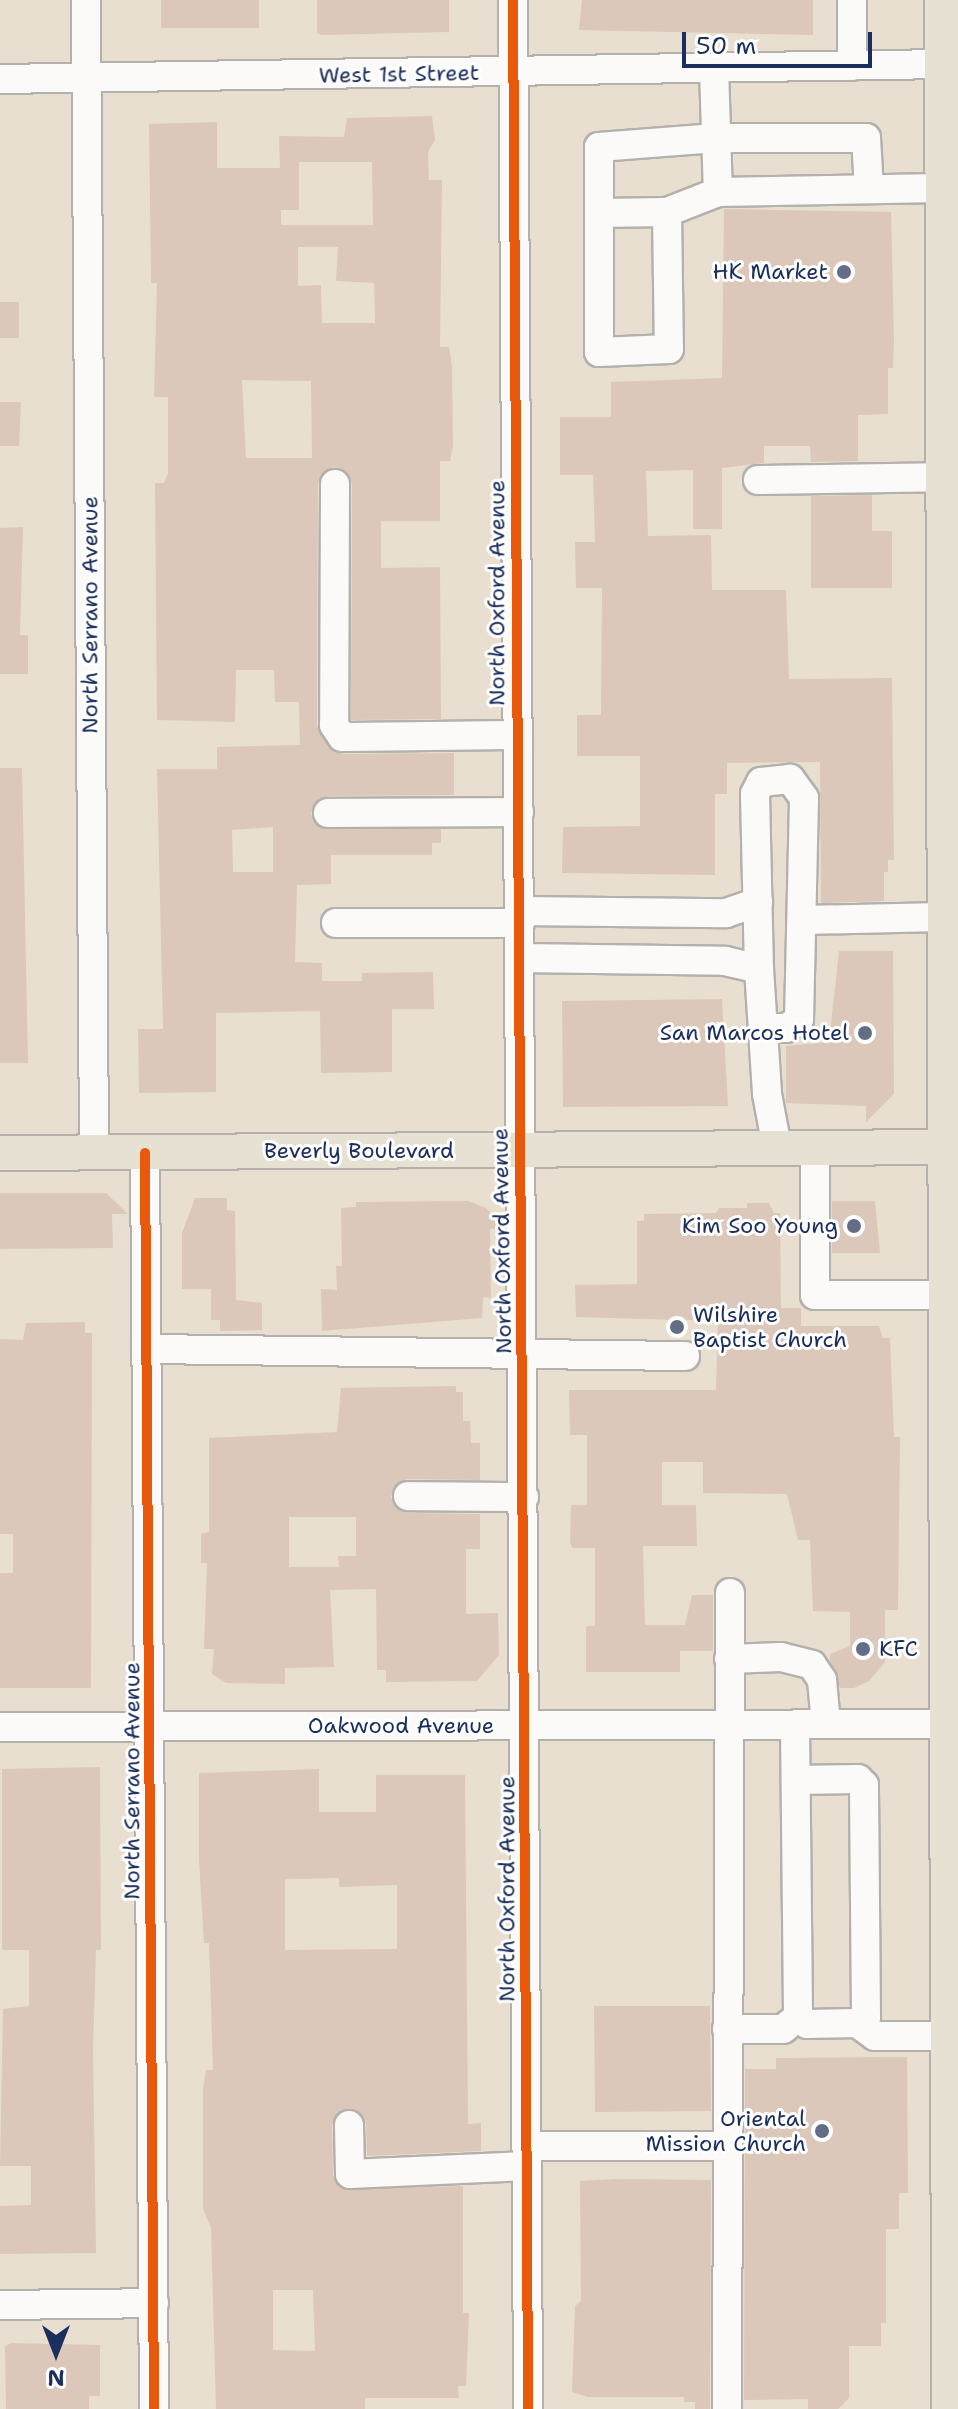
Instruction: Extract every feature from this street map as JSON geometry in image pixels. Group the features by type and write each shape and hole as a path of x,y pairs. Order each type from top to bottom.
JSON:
{"main road":[{"path":"942,0 942,64 950,144 946,469 950,608 950,855 942,917 950,988 951,1147 945,1295 952,1340 952,1580 947,1724 953,2330 949,2409"},
{"name":"Beverly Boulevard","path":"0,1153 951,1147"}],"street":[{"name":"North Serrano Avenue","path":"86,0 94,1152"},
{"name":"North Oxford Avenue","path":"513,0 527,1726 528,2409"},
{"path":"852,0 852,66"},
{"name":"West 1st Street","path":"0,79 942,64"},
{"path":"714,68 718,192"},
{"path":"667,212 669,349 599,352 599,147 716,138 866,138 869,189"},
{"path":"599,213 667,212 718,192 869,189 947,201"},
{"path":"758,480 946,469"},
{"path":"335,484 334,725 342,737 518,735"},
{"path":"765,1028 786,1028 799,1020 797,937 803,920 804,798 790,779 761,782 755,794 759,969 767,1094 777,1147"},
{"path":"328,813 519,812"},
{"path":"336,923 726,913 758,902"},
{"path":"803,920 942,917"},
{"path":"520,958 725,961 759,969"},
{"path":"815,1147 815,1295 945,1295"},
{"name":"North Serrano Avenue","path":"145,1153 152,1726 154,2409"},
{"path":"148,1349 685,1356"},
{"path":"408,1496 524,1497"},
{"path":"727,2409 730,1593"},
{"path":"729,1659 781,1657 812,1665 822,1680 826,1724"},
{"name":"Oakwood Avenue","path":"0,1727 947,1724"},
{"path":"795,1725 798,2017"},
{"path":"796,1780 858,1779 864,1785 866,2017 857,2023 807,2024 798,2017"},
{"path":"727,2029 783,2029 798,2017"},
{"path":"857,2023 875,2036 950,2020"},
{"path":"349,2125 350,2174 527,2156 728,2146"},
{"path":"0,2305 154,2303"}],"building":[{"path":"161,0 259,0 259,28 161,28"},
{"path":"317,0 449,0 449,32 322,35 317,33"},
{"path":"582,0 813,0 813,35 579,30"},
{"path":"432,116 435,140 428,152 429,180 442,180 440,347 449,347 452,366 453,446 450,461 440,461 440,521 381,521 381,568 440,567 441,719 351,720 352,484 344,470 334,467 321,475 318,484 317,725 328,747 341,754 454,753 454,795 328,796 314,804 311,814 320,828 441,829 441,843 432,843 432,855 331,855 331,884 297,885 295,962 322,963 322,981 362,981 362,973 433,972 434,1009 392,1009 392,1072 321,1073 320,1011 216,1013 216,1092 139,1093 138,1029 163,1029 157,769 217,769 217,747 300,745 299,702 275,702 274,670 236,670 235,722 157,720 155,483 164,483 168,473 168,397 154,397 157,283 151,283 149,124 217,122 217,168 280,168 279,136 344,137 347,118","holes":["299,162 372,162 373,225 281,225 281,210 299,210","298,247 338,247 336,281 374,283 375,323 322,323 321,285 298,286","242,380 311,381 312,458 246,458","273,827 273,872 233,872 232,830"]},
{"path":"724,209 891,212 894,341 893,368 888,368 888,414 858,415 858,461 811,462 810,446 764,446 764,463 722,468 722,529 693,529 693,470 646,471 648,536 711,535 712,590 786,590 789,679 892,678 894,860 888,860 888,872 884,872 884,901 821,903 820,762 727,763 727,794 715,794 715,875 562,873 563,827 640,826 640,756 577,756 577,715 601,715 602,588 576,588 575,542 595,542 593,475 560,475 560,417 611,417 611,382 722,378"},
{"path":"0,302 19,302 19,338 0,338"},
{"path":"0,402 21,402 19,446 0,446"},
{"path":"872,495 872,531 892,531 892,588 811,588 811,496"},
{"path":"23,527 20,635 28,635 28,674 0,674 0,528"},
{"path":"0,768 22,768 28,1063 0,1063"},
{"name":"San Marcos Hotel","path":"839,951 893,951 894,1094 866,1122 866,1106 786,1103 786,1046 829,1042"},
{"path":"722,999 728,1106 563,1107 562,1001"},
{"path":"0,1193 106,1193 128,1214 112,1214 113,1248 0,1249"},
{"path":"195,1198 227,1198 227,1210 235,1211 236,1300 262,1303 262,1330 220,1331 220,1320 211,1320 211,1289 182,1289 182,1233"},
{"path":"468,1201 486,1208 504,1228 490,1229 491,1298 483,1297 482,1318 322,1331 321,1289 337,1290 336,1266 342,1266 341,1208 356,1207 356,1202"},
{"path":"832,1201 875,1201 880,1253 832,1253"},
{"path":"747,1203 769,1203 774,1213 780,1213 781,1308 801,1308 801,1326 879,1326 883,1338 890,1338 894,1437 900,1437 898,1610 885,1610 885,1662 869,1681 854,1688 840,1688 830,1661 830,1654 850,1646 850,1612 813,1611 810,1540 798,1540 787,1494 703,1493 703,1462 662,1462 662,1505 696,1505 697,1546 643,1546 645,1625 685,1625 692,1595 713,1595 713,1651 680,1651 680,1672 586,1672 586,1626 595,1626 595,1548 572,1548 570,1542 571,1505 587,1505 587,1435 570,1435 569,1390 716,1390 718,1321 576,1317 575,1285 637,1284 637,1221 644,1221 644,1214 716,1213 719,1208 747,1208"},
{"path":"85,1322 85,1333 92,1333 91,1688 0,1688 0,1573 13,1573 13,1534 0,1534 0,1339 23,1340 26,1323"},
{"path":"456,1386 456,1392 463,1392 463,1421 470,1421 471,1443 480,1443 480,1480 407,1479 394,1487 391,1497 394,1505 407,1513 480,1514 480,1549 466,1549 466,1614 498,1613 499,1655 477,1681 386,1682 386,1670 377,1670 376,1589 330,1590 334,1667 285,1668 285,1684 226,1683 212,1674 214,1649 204,1649 207,1563 201,1563 201,1534 209,1532 209,1438 337,1432 341,1388","holes":["289,1517 356,1517 356,1556 338,1556 339,1567 289,1567"]},
{"path":"100,1767 101,1950 96,1950 93,2050 96,2253 0,2254 0,2206 31,2205 31,2166 0,2166 3,2009 29,2006 29,1950 2,1950 2,1769"},
{"path":"319,1769 319,1812 376,1812 376,1775 465,1775 468,2124 481,2123 481,2151 367,2156 366,2124 358,2111 341,2110 332,2125 333,2175 343,2189 463,2186 463,2313 469,2313 466,2386 458,2386 459,2398 365,2398 365,2409 216,2409 211,2228 203,2209 203,2089 206,2070 213,2070 209,1943 204,1943 199,1860 199,1773","holes":["339,1878 339,1887 397,1885 397,1949 285,1950 285,1879","273,2290 313,2290 315,2351 273,2350"]},
{"path":"594,2006 710,2006 711,2111 595,2112"},
{"path":"907,2057 908,2193 899,2193 899,2229 886,2229 886,2323 881,2323 881,2346 849,2346 849,2398 838,2409 808,2409 808,2399 744,2400 745,2069 776,2069 776,2058"},
{"path":"711,2180 710,2409 695,2409 695,2402 684,2402 684,2397 588,2397 572,2392 575,2306 581,2301 580,2181"},
{"path":"12,2343 100,2345 100,2396 89,2396 89,2409 6,2409 5,2346"}],"cycle path":[{"path":"513,0 528,2409"},
{"path":"145,1153 154,2409"}],"place":[{"name":"HK Market","path":"844,272"},
{"name":"San Marcos Hotel","path":"865,1033"},
{"name":"Kim Soo Young","path":"854,1226"},
{"name":"Wilshire Baptist Church","path":"677,1327"},
{"name":"KFC","path":"863,1649"},
{"name":"Oriental Mission Church","path":"822,2131"}]}
